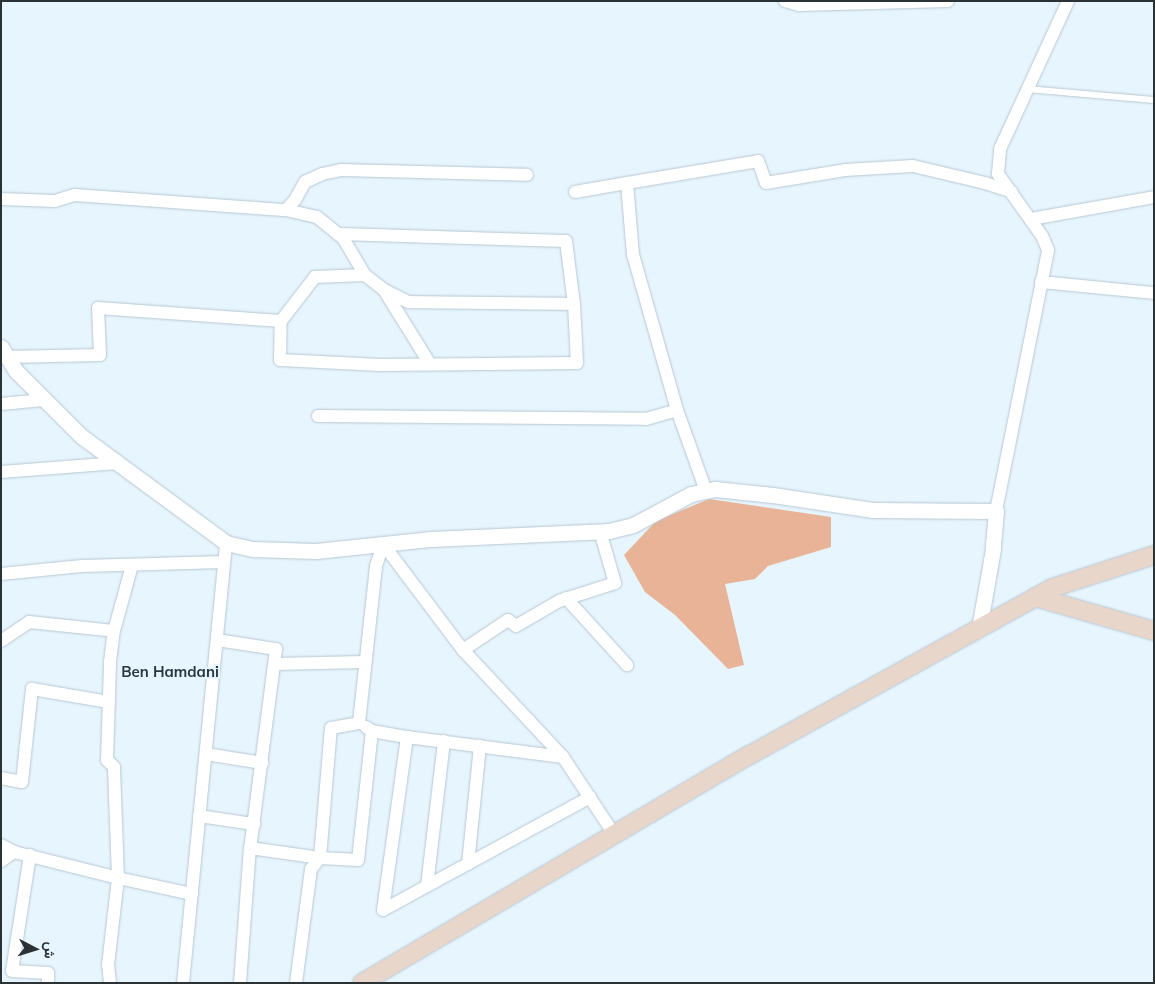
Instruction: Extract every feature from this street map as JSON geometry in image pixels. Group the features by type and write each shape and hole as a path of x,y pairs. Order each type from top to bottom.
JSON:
{"main road":[{"path":"362,983 614,834 1035,597 1052,588 1154,555"},
{"path":"1035,597 1154,631"}],"street":[{"path":"785,1 799,5 948,1"},
{"path":"979,628 993,549 996,511 1048,250 1031,219 998,174 1000,149 1068,1"},
{"path":"575,192 758,161 766,183 844,170 913,166 985,183 1012,192"},
{"path":"286,210 296,200 305,182 322,174 341,170 526,175"},
{"path":"627,183 633,255 677,410 706,491"},
{"path":"1,199 55,201 75,195 286,210 317,217 343,238 365,276 384,290 409,302 574,304"},
{"path":"1031,219 1154,197"},
{"path":"338,234 566,240 574,304 577,364 380,365 280,360 281,321 315,277 365,276"},
{"path":"1041,282 1154,293"},
{"path":"384,290 430,364"},
{"path":"4,352 100,355 98,308 281,321"},
{"path":"4,352 16,371 82,436 226,543 253,549 316,551 431,539 600,532 633,525 691,494 715,490 774,495 872,510 996,511"},
{"path":"1,404 44,400"},
{"path":"318,416 646,419 677,410"},
{"path":"1,472 118,463"},
{"path":"462,650 508,620 516,626 566,598 615,583 600,532"},
{"path":"183,983 226,543"},
{"path":"383,544 462,650 564,756 614,834"},
{"path":"359,723 364,662 376,566 383,544"},
{"path":"1,574 82,566 224,562"},
{"path":"110,983 108,965 118,878 114,767 108,760 110,662 114,631 132,565"},
{"path":"566,598 627,665"},
{"path":"1,641 29,622 114,631"},
{"path":"217,640 276,650 250,848 240,983"},
{"path":"275,664 364,662"},
{"path":"1,778 22,782 32,689 109,702"},
{"path":"296,983 311,869 320,858 331,728 359,723 372,731 564,756"},
{"path":"250,848 320,858 358,860 372,731"},
{"path":"407,736 383,910 590,797"},
{"path":"427,886 444,741"},
{"path":"468,864 480,746"},
{"path":"206,754 262,763"},
{"path":"199,816 254,824"},
{"path":"1,846 14,852 192,894"},
{"path":"1,861 14,852"},
{"path":"30,855 12,971 48,973 48,983"}],"lane":[{"path":"1027,89 1154,100"}],"shaded area":[{"path":"709,499 831,517 831,547 768,566 755,579 725,584 744,665 728,669 675,615 645,592 624,555 656,521"}],"district":[{"name":"Ben Hamdani","path":"170,672"}]}
